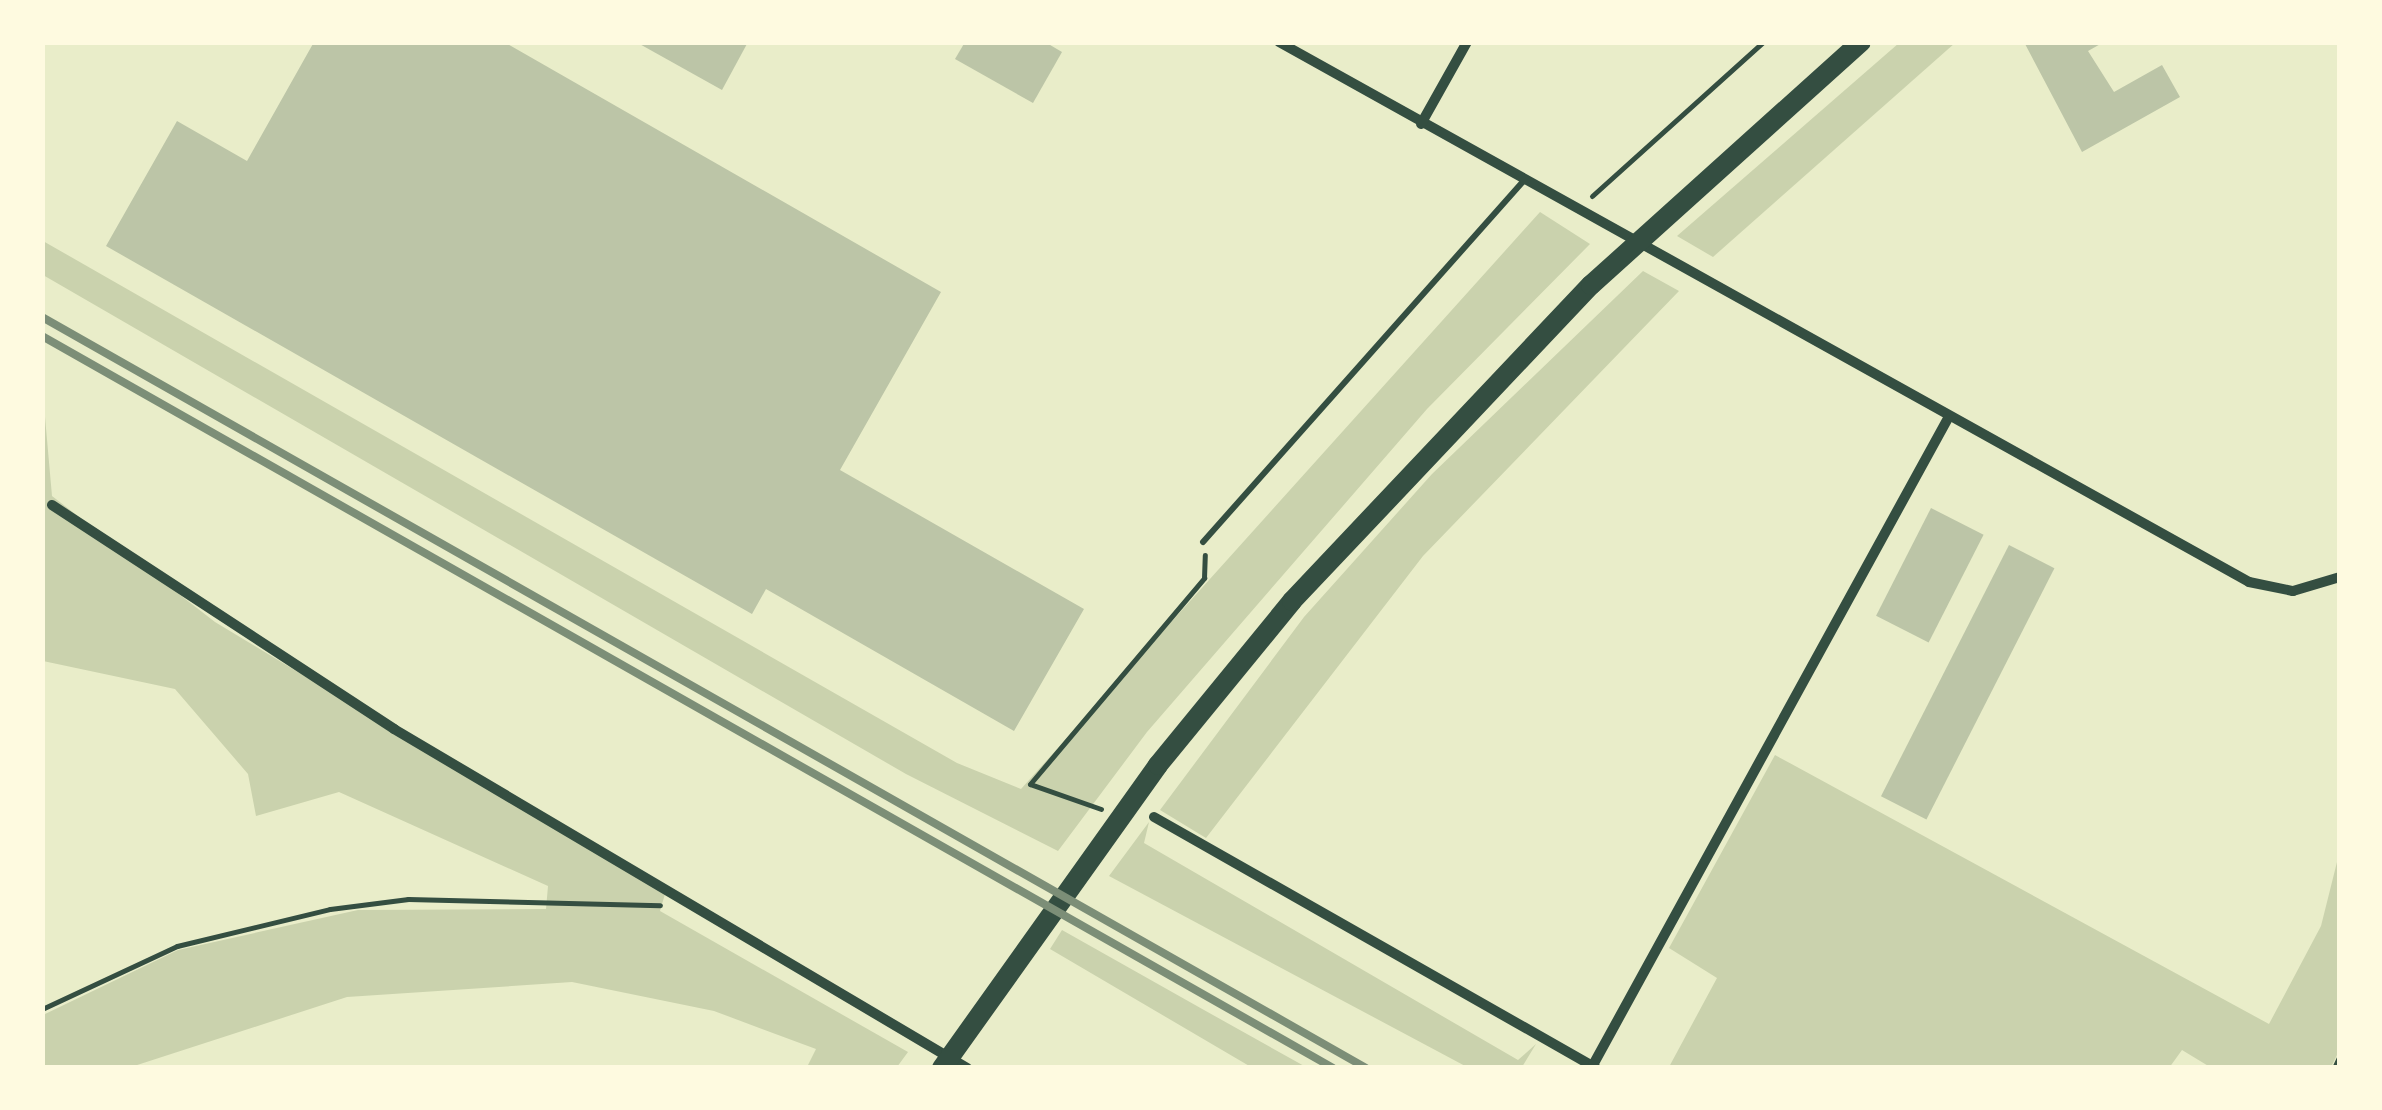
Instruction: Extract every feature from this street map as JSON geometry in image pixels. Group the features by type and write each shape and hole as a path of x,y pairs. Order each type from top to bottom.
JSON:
{"main road":[{"path":"942,1068 1158,765 1329,559 1592,285 1683,198 1861,42"}],"street":[{"path":"1279,42 1947,420 2249,582 2293,591 2340,577"},
{"path":"1421,124 1467,42"},
{"path":"1154,817 1594,1066 1947,420"},
{"path":"52,505 394,729 686,896 967,1068"}],"lane":[{"path":"1203,542 1523,182"}],"path":[{"path":"1573,209 1763,42"},
{"path":"1110,812 1030,784 1204,578 1203,542"},
{"path":"42,1009 176,946 330,909 408,899 622,909 686,896"},
{"path":"2334,1068 2340,1056"}],"green space":[{"path":"1899,43 1955,43 1713,257 1677,236"},
{"path":"1540,212 1590,244 1427,409 1147,732 1058,851 906,774 43,275 43,241 957,763 1021,789"},
{"path":"1643,271 1679,291 1423,556 1206,838 1160,810 1304,617 1432,474"},
{"path":"42,383 52,496 215,622 665,894 660,911 908,1052 897,1067 807,1067 816,1049 714,1011 572,982 347,997 131,1067 43,1067 43,1015 178,950 358,910 546,909 548,886 339,792 256,816 248,774 175,689 43,661"},
{"path":"1775,755 2269,1024 2321,926 2339,854 2340,1049 2331,1067 2210,1067 2182,1050 2169,1068 1669,1067 1717,978 1669,948"},
{"path":"1149,822 1144,843 1518,1060 1536,1044 1522,1067 1467,1067 1109,876"},
{"path":"1062,930 1306,1067 1251,1067 1050,949"}],"building":[{"path":"314,42 504,42 941,292 840,470 1084,609 1014,731 766,589 752,614 106,246 177,121 247,161"},
{"path":"636,42 748,42 722,90"},
{"path":"965,42 1045,42 1062,52 1033,103 955,59"},
{"path":"2024,42 2104,42 2088,51 2114,92 2162,65 2180,97 2082,152"},
{"path":"1931,508 1984,535 1929,643 1876,616"},
{"path":"2009,545 2054,568 1926,819 1881,796"}],"railway":[{"path":"42,317 1366,1068"},
{"path":"42,336 1333,1068"}]}
